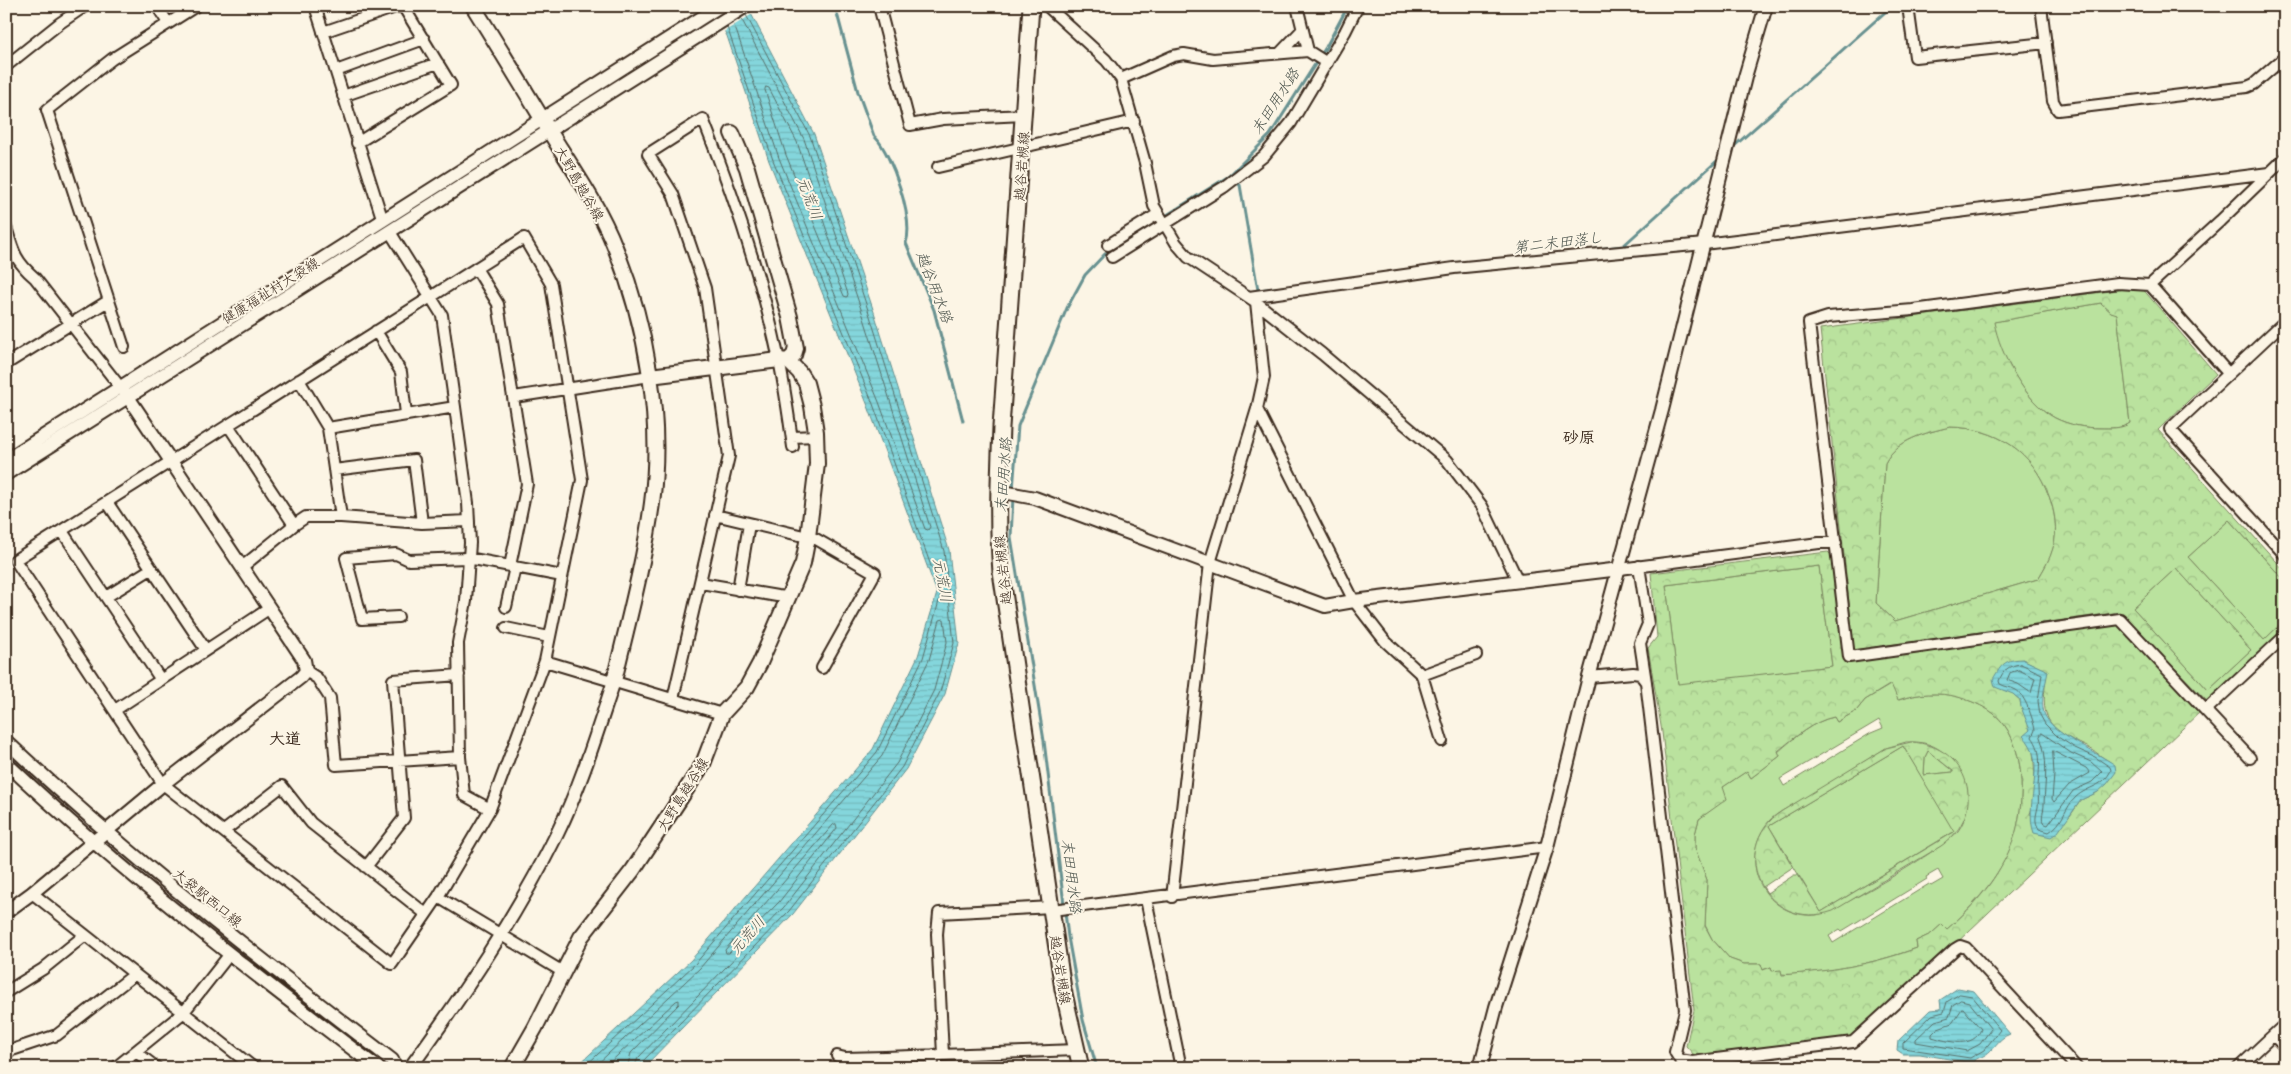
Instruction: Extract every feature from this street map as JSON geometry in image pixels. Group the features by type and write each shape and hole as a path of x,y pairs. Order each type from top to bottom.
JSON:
{"main road":[{"name":"大野島越谷線","path":"473,6 583,185 615,247 634,306 650,376 655,428 652,503 642,562 614,681"},
{"name":"越谷岩槻線","path":"1031,6 1022,148 1007,492 1001,572 1059,909 1062,989 1081,1068"},
{"path":"650,376 784,360 794,355 796,348 790,317 748,168 732,133"},
{"name":"大野島越谷線","path":"512,1068 535,1028 581,937 633,870 703,764 722,714 747,687 760,663 803,563 817,464 816,436 812,406 806,383 799,372 784,360"}],"street":[{"path":"6,66 60,23 85,6"},
{"path":"157,6 168,23"},
{"path":"124,346 47,110 112,59 196,6"},
{"path":"315,6 357,143 386,227 442,314 469,521 466,601 458,644 460,757 464,795 490,809"},
{"path":"323,32 399,6"},
{"path":"357,143 451,85 403,6"},
{"name":"健康福祉村大袋線","path":"386,227 542,118 720,6"},
{"name":"健康福祉村大袋線","path":"6,460 124,392 386,227 550,131 746,6"},
{"path":"879,6 910,124 943,119 1024,115"},
{"path":"1047,6 1106,60 1120,79 1134,121 1154,206 1164,224 1188,257 1252,300 1329,360 1447,460 1482,506 1518,581"},
{"path":"1297,6 1308,51"},
{"path":"1112,257 1224,187 1264,156 1291,123 1358,6"},
{"path":"1480,1068 1496,1007 1546,847 1704,244 1745,77 1766,6"},
{"path":"1908,6 1915,57 2046,43"},
{"path":"2041,6 2053,101 2058,110 2247,87 2254,84 2285,57"},
{"path":"1280,53 1303,29"},
{"path":"336,71 424,39"},
{"path":"1120,79 1172,56 1184,54 1214,59 1308,51 1327,63"},
{"path":"343,96 438,63"},
{"path":"673,699 729,456 705,288 673,194 648,154 703,119 736,206 784,360 793,442 816,436"},
{"path":"938,167 1134,121"},
{"path":"2150,284 2220,221 2284,159 2285,148"},
{"path":"1252,300 1454,268 1704,244 2269,173"},
{"path":"1108,245 1158,214"},
{"path":"6,227 17,261 35,278 72,323 124,392 172,460 270,608 304,660 306,670 317,678 330,698 336,765 460,757"},
{"path":"524,238 551,284 582,480 545,661 490,809 438,898 392,964 164,784 15,560 476,268 524,238"},
{"path":"476,268 498,304 527,484 506,607"},
{"path":"2228,373 2150,284 2118,282 1913,310 1828,317 1809,323 1849,657 2120,619 2250,758"},
{"path":"1172,897 1210,563 1257,409 1264,377 1252,300"},
{"path":"6,364 108,301"},
{"path":"2285,321 2170,429 2285,555"},
{"path":"376,331 401,372 406,414"},
{"path":"514,397 650,376"},
{"path":"299,380 328,428 341,517"},
{"name":"健康福祉村大袋線","path":"6,474 124,392"},
{"path":"328,428 455,407"},
{"path":"1257,409 1354,601 1385,641 1422,675 1442,741"},
{"path":"228,425 294,525"},
{"path":"334,470 414,460 422,524"},
{"path":"1007,492 1035,498 1325,606 1836,543"},
{"path":"107,502 206,650"},
{"path":"716,515 816,539 875,573 822,668"},
{"path":"242,566 306,517 341,517 422,524 469,521"},
{"path":"738,590 749,524"},
{"path":"62,531 161,680"},
{"path":"398,617 362,619 346,558 396,554 409,560 468,558 562,576"},
{"path":"1639,566 1648,624 1640,644 1685,1010 1675,1052 1680,1060 1692,1062 1853,1042 1955,948 1960,946 1966,948 2077,1068"},
{"path":"106,597 151,569"},
{"path":"701,583 777,596 789,596"},
{"path":"115,710 270,608"},
{"path":"506,628 549,637"},
{"path":"2206,710 2285,636"},
{"path":"1422,675 1476,655"},
{"path":"545,661 722,714"},
{"path":"6,912 32,893 164,784 301,677 306,670"},
{"path":"1589,677 1633,672 1640,674 1646,682"},
{"path":"366,867 404,818 393,680 459,675"},
{"path":"410,1068 501,935 558,832 579,782 614,681"},
{"name":"大袋駅西口線","path":"6,741 106,832 240,942 392,1060 396,1068"},
{"path":"6,763 93,843 229,955 378,1068"},
{"path":"224,832 282,786 311,823 426,914"},
{"path":"932,1068 938,1055 937,934 939,913 1059,909 1172,897 1546,847"},
{"path":"32,893 254,1068"},
{"path":"438,898 563,972"},
{"path":"1146,899 1181,1068"},
{"path":"6,992 43,969 85,935"},
{"path":"115,1068 184,1012 229,955"},
{"path":"6,1052 57,1035 135,974"},
{"path":"2238,1068 2285,1024"},
{"path":"2273,1035 2285,1048"},
{"path":"838,1056 845,1058 885,1057 1076,1050"},
{"path":"136,1052 157,1068"},
{"path":"879,1068 885,1057"},
{"path":"1672,1068 1680,1060"}],"green space":[{"path":"2141,287 2216,374 2158,430 2285,571 2285,581 2229,520 2188,557 2264,640 2285,620 2285,630 2207,701 2120,612 1854,650 1820,329","holes":["2101,303 2111,312 2117,314 2130,423 2116,428 2077,426 2055,418 2044,411 2024,389 2008,362 1994,322","1950,427 1967,428 1998,437 2011,445 2033,466 2042,480 2054,515 2056,528 2055,542 2049,560 2038,579 1895,621 1876,603 1885,463 1897,448 1922,435","2176,568 2251,650 2208,690 2133,608"]},
{"path":"2101,303 2111,312 2117,313 2130,423 2116,428 2077,426 2055,418 2044,411 2015,376 2001,348 1993,322"},
{"path":"1950,427 1967,428 1998,437 2023,455 2042,480 2049,496 2056,529 2055,542 2048,561 2038,579 1895,621 1876,603 1885,463 1897,448 1913,438"},
{"path":"2229,520 2285,581 2285,620 2264,640 2188,557"},
{"path":"1828,552 1834,557 1847,663 2120,625 2202,710 1949,950 1850,1039 1695,1056 1686,1046 1694,1010 1662,732 1648,648 1657,637 1651,573","holes":["1819,566 1832,666 1678,684 1666,585","2022,659 2047,671 2044,700 2048,719 2062,733 2110,762 2098,792 2081,800 2070,816 2030,814 2035,784 2031,739 2029,726 2020,700 2013,694","1891,684 1898,700 1928,694 1958,697 1985,708 2004,724 2018,755 2021,773 2020,809 2008,854 1994,878 1977,900 1947,929 1942,924 1931,934 1916,941 1917,948 1883,959 1850,966 1782,975 1781,970 1772,971 1771,967 1763,970 1761,964 1744,964 1730,959 1712,939 1705,926 1707,880 1695,848 1695,834 1699,819 1727,799 1723,787 1747,771 1751,778 1780,756 1778,751 1804,731 1826,719 1834,717 1837,722 1856,711 1865,700"]},
{"path":"1819,566 1832,666 1678,685 1666,585"},
{"path":"2176,568 2251,650 2208,690 2133,608"},
{"path":"1892,684 1899,700 1929,694 1959,697 1989,710 2004,724 2018,755 2021,773 2020,810 2008,855 1994,878 1967,910 1947,929 1942,924 1931,934 1916,941 1917,948 1863,964 1794,974 1772,972 1771,967 1762,970 1761,964 1744,964 1730,959 1712,939 1705,925 1707,880 1695,848 1695,834 1699,819 1712,809 1723,787 1747,771 1751,778 1780,756 1778,752 1804,731 1826,719 1834,717 1837,722 1856,711 1865,700","holes":["1879,720 1883,728 1871,733 1784,786 1780,779","1906,742 1919,742 1929,744 1944,754 1956,769 1967,788 1967,810 1958,831 1913,864 1866,892 1827,911 1816,915 1802,915 1776,903 1766,893 1757,875 1755,866 1756,846 1764,828 1770,820 1787,808 1886,748","1938,870 1943,879 1931,886 1929,884 1833,943 1829,936 1840,929 1842,931 1927,879 1926,877"]},
{"path":"1911,742 1931,746 1947,755 1959,768 1966,783 1968,799 1965,816 1956,832 1941,846 1833,911 1809,915 1789,910 1773,899 1768,893 1794,875 1798,875 1821,912 1954,832 1903,746 1769,826 1793,867 1763,887 1755,865 1756,846 1765,827 1782,811 1886,748","holes":["1928,751 1953,771 1953,772 1924,775 1925,757"]},
{"path":"1903,746 1955,831 1821,912 1769,826"},
{"path":"1928,751 1954,772 1924,775 1925,757"}],"water":[{"name":"元荒川","path":"710,6 747,6 814,134 874,312 949,550 959,643 945,694 906,769 793,914 643,1068 575,1068 691,960 873,749 918,656 937,593 868,406 769,161 727,36"},
{"path":"2022,659 2048,671 2043,708 2049,721 2075,742 2115,765 2116,772 2107,784 2098,792 2081,800 2058,832 2051,837 2034,833 2031,821 2035,770 2034,757 2030,746 2023,736 2030,730 2020,700 2013,694 1995,687 1993,679 2004,664 2011,660"},
{"path":"1958,988 1974,991 2010,1034 1988,1053 1972,1063 1920,1054 1903,1054 1897,1050 1898,1041 1930,1010 1941,1009 1940,1000"}],"pier":[{"path":"707,6 750,6 754,13 722,33"}],"waterway":[{"name":"越谷用水路","path":"835,6 858,92 874,136"},
{"name":"末田用水路","path":"1013,490 1018,426 1067,308 1085,275 1105,254 1229,176 1270,135 1326,47 1348,6"},
{"name":"第二末田落し","path":"1731,149 1892,6"},
{"name":"越谷用水路","path":"875,137 882,145 900,187 907,219 908,232 906,243 934,310 963,421"},
{"name":"第二末田落し","path":"1571,252 1623,246 1719,159"},
{"name":"第二末田落し","path":"1235,182 1240,185 1258,290 1294,286"},
{"name":"末田用水路","path":"1013,497 1011,537 1044,741 1068,937 1083,1020 1097,1068"}],"district":[{"name":"砂原","path":"1579,437"},
{"name":"大道","path":"285,738"}]}
